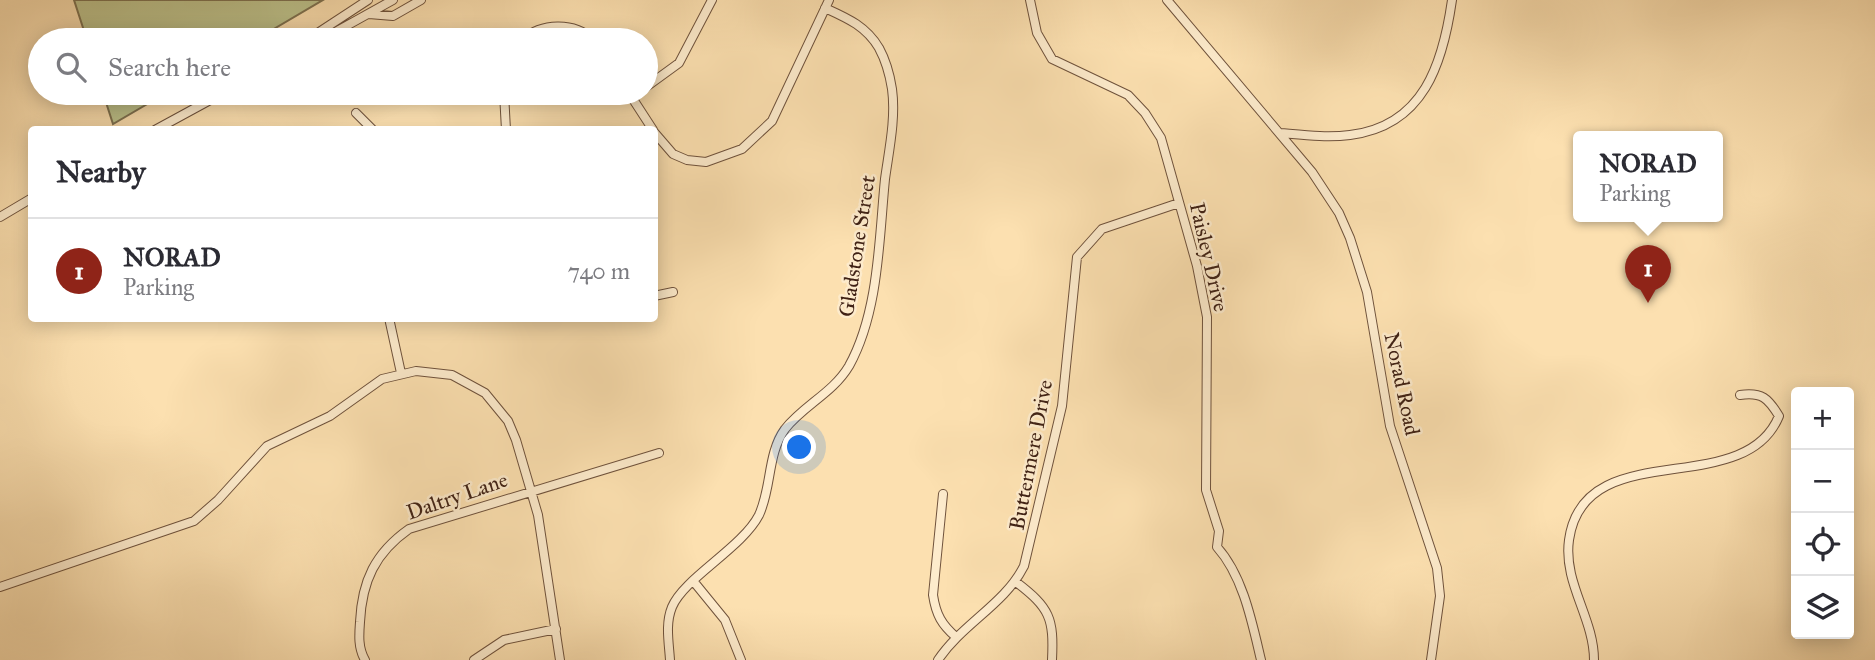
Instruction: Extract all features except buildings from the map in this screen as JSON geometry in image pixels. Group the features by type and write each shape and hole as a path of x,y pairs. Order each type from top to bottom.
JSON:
{"street":[{"path":"325,28 368,0"},
{"path":"343,28 393,0"},
{"path":"369,14 393,16 421,0"},
{"path":"658,78 679,63 712,0"},
{"name":"Paisley Drive","path":"1030,0 1037,33 1052,59 1065,68 1128,95 1145,113 1161,138 1197,266 1207,317 1206,490 1219,531 1217,547 1229,561 1248,609 1261,660"},
{"name":"Norad Road","path":"1168,0 1312,172 1339,213 1362,272 1386,409 1437,568 1440,596 1431,660"},
{"path":"1279,134 1350,135 1372,131 1395,120 1415,102 1440,64 1452,0"},
{"path":"658,136 673,154 687,160 706,162 742,149 772,121 827,4"},
{"name":"Gladstone Street","path":"670,660 669,616 678,597 755,520 762,504 778,440 796,416 832,387 849,365 874,283 892,118 892,89 880,49 869,34 827,4"},
{"path":"546,28 575,28"},
{"path":"162,126 201,105"},
{"path":"505,105 506,126"},
{"path":"639,105 651,126"},
{"path":"356,113 369,126"},
{"path":"0,217 28,200"},
{"name":"Buttermere Drive","path":"938,660 957,637 1016,582 1030,547 1062,406 1077,257 1083,247 1102,229 1179,203"},
{"path":"658,295 673,292"},
{"path":"390,322 401,373"},
{"path":"0,587 194,521 218,500 267,446 330,416 367,388 401,373 432,372 452,375 485,393 508,421 538,515 560,660"},
{"path":"1594,660 1590,629 1568,565 1569,539 1573,524 1592,498 1608,484 1724,460 1756,447 1768,438 1780,416 1768,398 1762,394 1740,395"},
{"name":"Daltry Lane","path":"365,660 359,641 364,583 376,560 393,540 423,523 659,453"},
{"path":"943,494 933,595 935,611 943,625 957,637"},
{"path":"695,582 725,620 741,660"},
{"path":"1016,582 1038,599 1048,613 1052,623 1052,660"},
{"path":"474,660 504,640 556,629"}],"green space":[{"path":"74,0 323,0 275,28 83,28"},
{"path":"107,105 145,105 113,124"}],"place":[{"name":"NORAD","path":"1648,303"}]}
